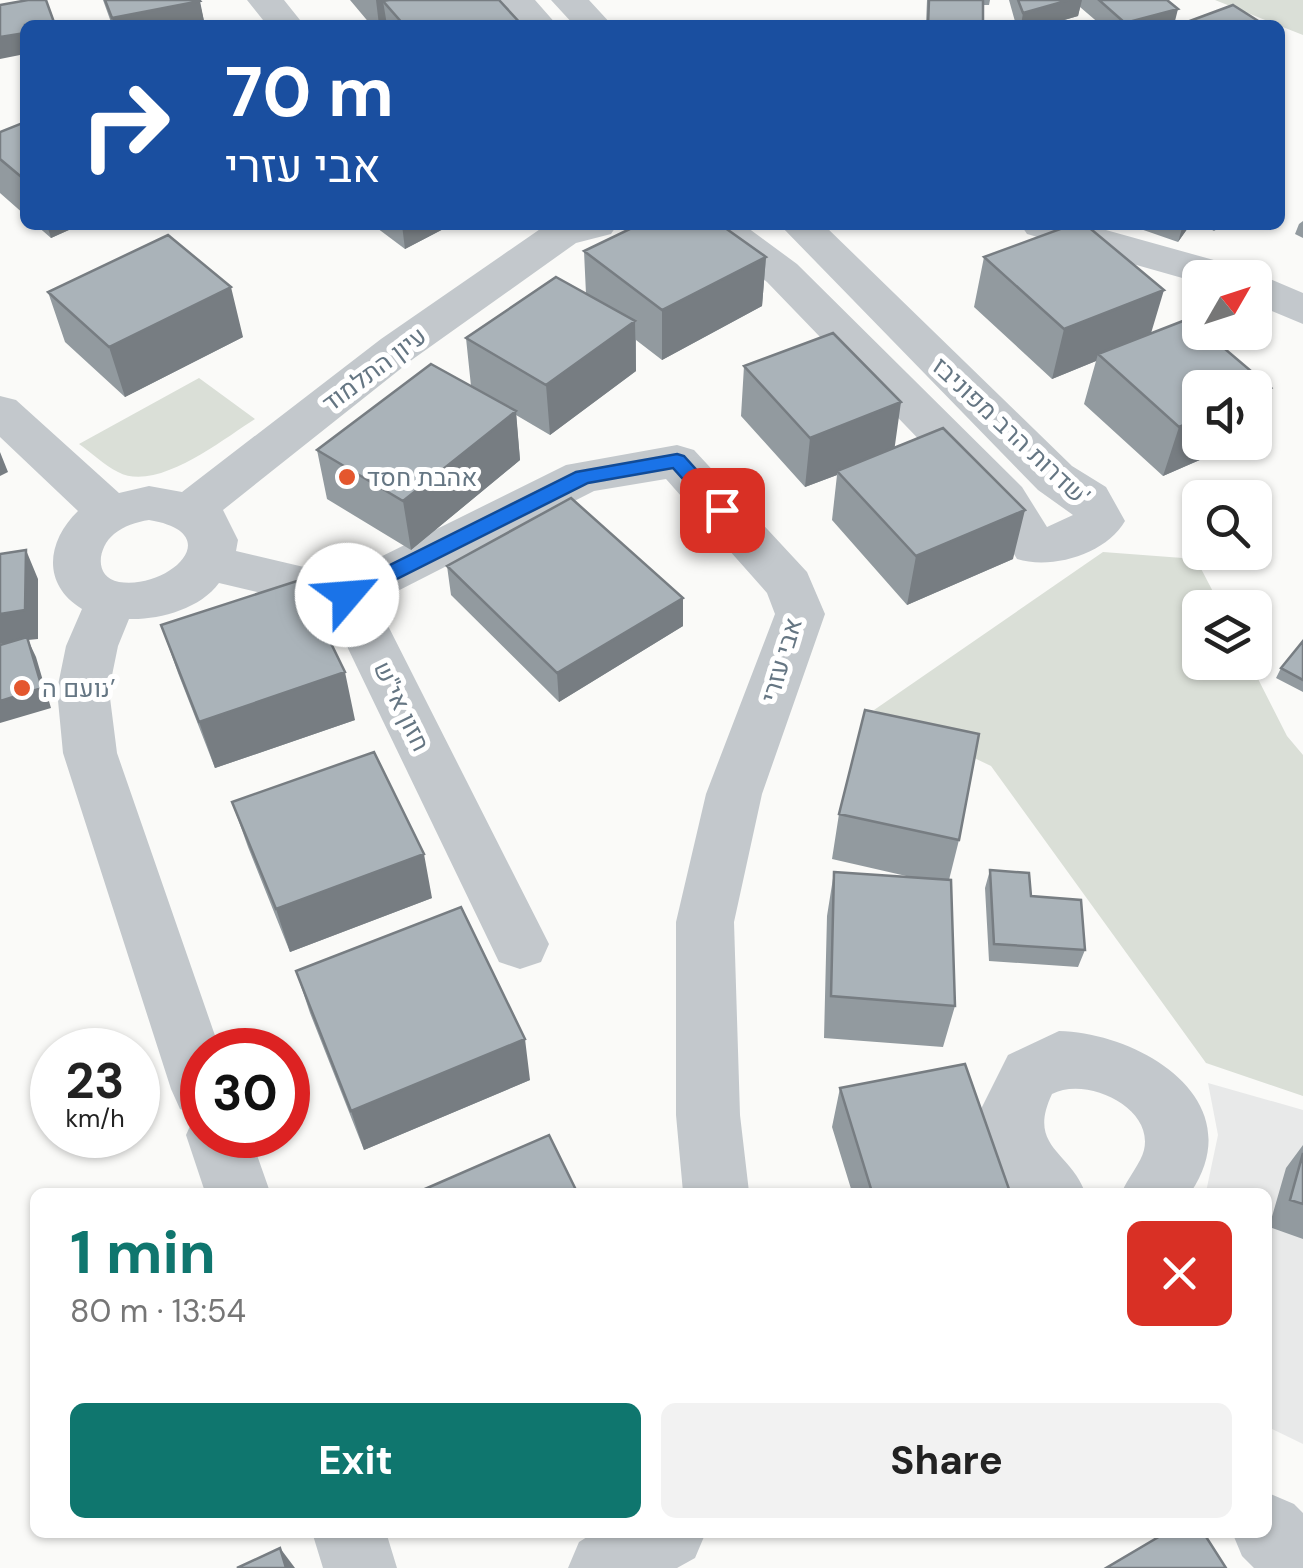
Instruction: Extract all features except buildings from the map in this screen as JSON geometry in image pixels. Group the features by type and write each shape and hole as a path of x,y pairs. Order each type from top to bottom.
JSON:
{"street":[{"path":"265,0 282,20"},
{"path":"515,0 534,20"},
{"path":"569,0 589,20"},
{"name":"עיון התלמוד","path":"191,510 397,350 571,230"},
{"name":"שדרות הרב מפוניבז'","path":"725,230 782,273 1005,499 1034,547 1065,542 1102,522 1089,499 1055,478 806,230"},
{"path":"1060,230 1182,264"},
{"path":"1272,296 1303,310"},
{"path":"0,411 111,514"},
{"name":"אבי עזרי","path":"347,595 583,477 677,461 789,585 800,614 734,794 705,922 708,1115 716,1188"},
{"path":"149,504 191,510 208,524 214,539 210,562 197,579 174,594 150,601 110,600 88,590 74,566 76,549 92,526 111,514 149,504"},
{"path":"210,562 347,595"},
{"name":"חזון אי\"ש","path":"347,595 520,944"},
{"path":"110,600 92,646 83,690 90,753 182,1028"},
{"path":"1048,1188 1032,1175 1015,1149 1010,1120 1016,1094 1032,1074 1044,1067 1084,1057 1128,1071 1142,1079 1162,1101 1175,1128 1176,1156 1167,1181 1159,1188"},
{"path":"226,1158 236,1188"},
{"path":"1272,1534 1303,1566"},
{"path":"351,1538 360,1568"},
{"path":"605,1568 658,1538"}],"shaded area":[{"path":"1215,0 1303,0 1303,35 1285,28 1285,20 1265,20"},
{"path":"199,378 255,419 189,461 151,475 134,477 118,472 79,444"},
{"path":"1103,552 1182,558 1182,570 1202,570 1212,590 1182,590 1182,680 1259,680 1287,736 1303,755 1303,1096 1206,1063 991,766 874,710"},
{"path":"1208,1083 1303,1110 1303,1444 1272,1429 1272,1188 1207,1188 1218,1135"}],"place":[{"name":"אהבת חסד","path":"347,477"},
{"name":"נועם ה’","path":"22,688"}],"route":[{"path":"347,595 583,477 677,461 722,510"}]}
